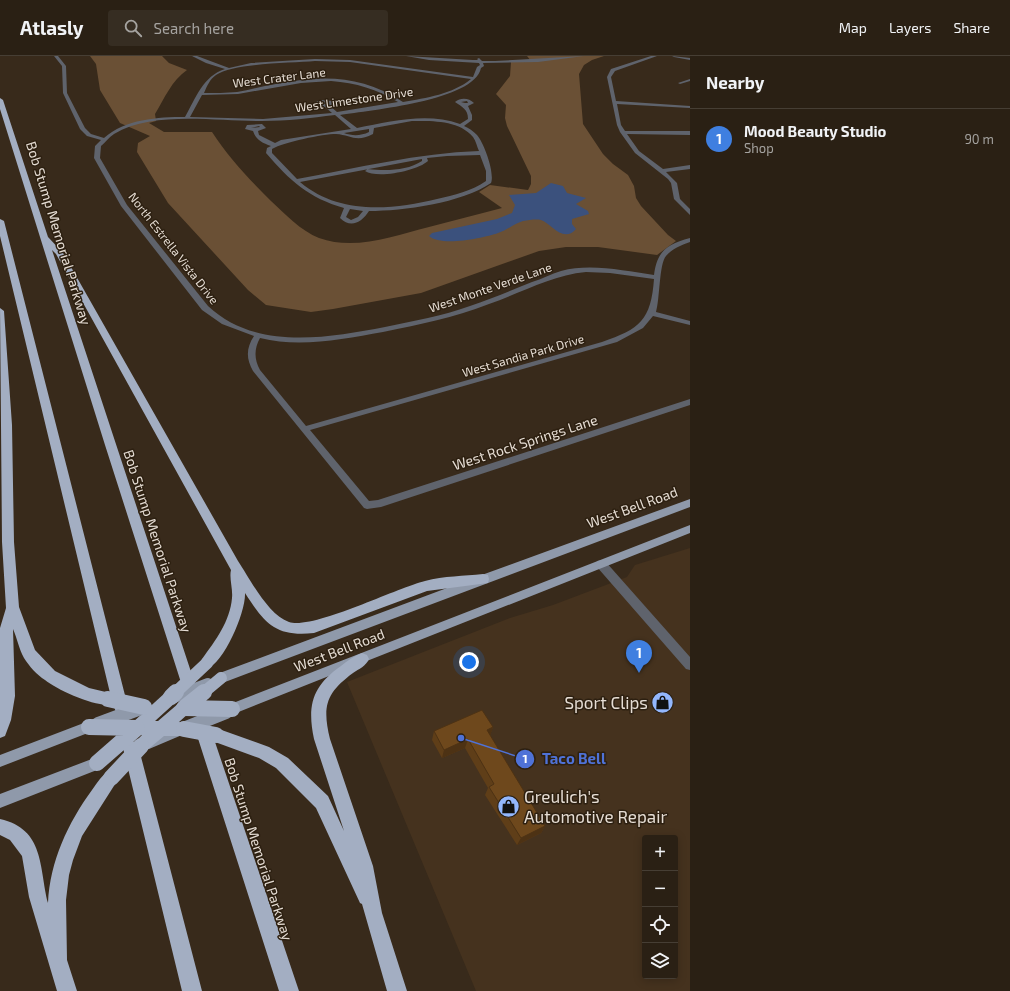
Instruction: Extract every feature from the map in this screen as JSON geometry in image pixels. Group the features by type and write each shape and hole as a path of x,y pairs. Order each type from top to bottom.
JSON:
{"highway":[{"name":"Bob Stump Memorial Parkway","path":"0,100 289,991"},
{"path":"0,221 192,991"},
{"path":"43,236 59,253 234,565 264,611 278,622 286,627 314,627 426,586 484,579"},
{"path":"0,311 7,425 8,542 12,607 29,652 37,663 50,676 81,691 108,699 152,707 232,709"},
{"path":"97,763 137,728 152,707 172,697 213,656 229,632 238,607 240,590 238,576 234,565"},
{"path":"0,731 6,718 6,633 12,607"},
{"path":"362,659 336,677 324,691 319,701 317,718 322,738 364,866 373,913 397,991"},
{"path":"58,959 58,890 62,867 73,837 83,818 102,789 141,746 221,678"},
{"path":"89,727 184,729 216,735 245,744 264,752 282,763 322,802 373,913"},
{"path":"0,827 7,828 17,834 29,851 39,898 58,959 66,991"}],"main road":[{"name":"West Bell Road","path":"172,697 690,503"},
{"name":"West Bell Road","path":"0,801 690,529"},
{"path":"0,761 89,727 152,707"}],"street":[{"path":"56,56 64,66 65,93 83,129 89,135 103,139"},
{"path":"194,56 229,69"},
{"path":"408,56 532,61 582,56"},
{"path":"434,56 479,60 554,56"},
{"path":"655,56 613,70 610,77 619,125 637,152 662,171 674,183 678,199 690,213"},
{"path":"674,56 690,59"},
{"path":"187,118 209,79 216,73 251,64 314,58 369,63 474,78 478,74 479,67 482,66 482,63 479,60"},
{"name":"West Limestone Drive","path":"103,139 117,131 136,124 158,120 187,118 263,120 336,114 441,95 466,85 474,78"},
{"name":"West Crater Lane","path":"201,94 238,93 286,83 331,80 358,82 372,86 388,92 402,103"},
{"path":"680,83 690,80"},
{"path":"614,102 690,107"},
{"path":"460,126 470,120 470,115 465,105"},
{"path":"327,106 355,129"},
{"path":"412,120 446,122 460,126 475,136 491,175 489,182 478,190 412,206 375,209 348,206 316,196 296,181 269,154 270,148 287,140 372,126 412,120"},
{"path":"337,132 352,137 359,137 371,133 372,126"},
{"path":"255,130 258,137 263,142 274,145"},
{"path":"623,132 690,132"},
{"name":"North Estrella Vista Drive","path":"103,139 96,150 97,158 131,217 214,317 223,323 258,335"},
{"path":"296,181 360,169 387,172 422,164 425,161 423,157 447,154 482,153"},
{"path":"662,171 690,167"},
{"path":"348,206 343,218 350,222 361,219 367,208"},
{"name":"West Sandia Park Drive","path":"305,429 615,341 630,334 643,325 652,313 655,303 660,261 665,252 676,245 690,240"},
{"name":"West Monte Verde Lane","path":"258,335 295,340 327,339 427,321 458,312 556,275 574,271 606,270 658,278"},
{"path":"652,313 690,323"},
{"path":"258,335 251,347 251,360 253,365 305,429"},
{"name":"West Rock Springs Lane","path":"305,429 367,505 385,502 690,402"},
{"path":"601,564 690,665"}],"shaded area":[{"path":"90,56 162,56 169,63 187,70 177,79 169,90 155,114 156,121 149,123 164,132 212,132 247,177 271,201 306,231 319,238 333,242 360,243 388,238 502,208 479,192 490,185 528,190 531,184 531,176 507,126 505,118 506,105 496,94 510,76 511,62 531,61 527,56 604,56 592,60 584,65 579,74 583,124 603,154 613,164 628,175 634,186 636,198 641,206 668,235 676,241 657,255 598,247 566,247 539,251 421,293 333,309 311,312 266,305 248,290 168,203 137,152 138,143 150,136 120,123 100,90 96,64"},
{"path":"690,548 690,991 476,991 347,682 510,618 553,605 627,577 635,565"}],"water":[{"path":"551,183 563,186 567,193 586,198 576,204 588,211 589,214 572,219 572,224 576,229 571,233 562,234 545,222 535,220 523,221 498,233 473,239 443,241 429,236 432,233 497,219 512,213 515,205 509,195 536,193"}],"building":[{"path":"482,710 493,727 487,730 545,826 521,838 489,787 494,784 468,739 444,750 434,731"}],"place":[{"name":"Mood Beauty Studio","path":"639,673"},
{"name":"Sport Clips","path":"663,702"},
{"name":"Taco Bell","path":"461,738"},
{"name":"Greulich's Automotive Repair","path":"508,806"}]}
